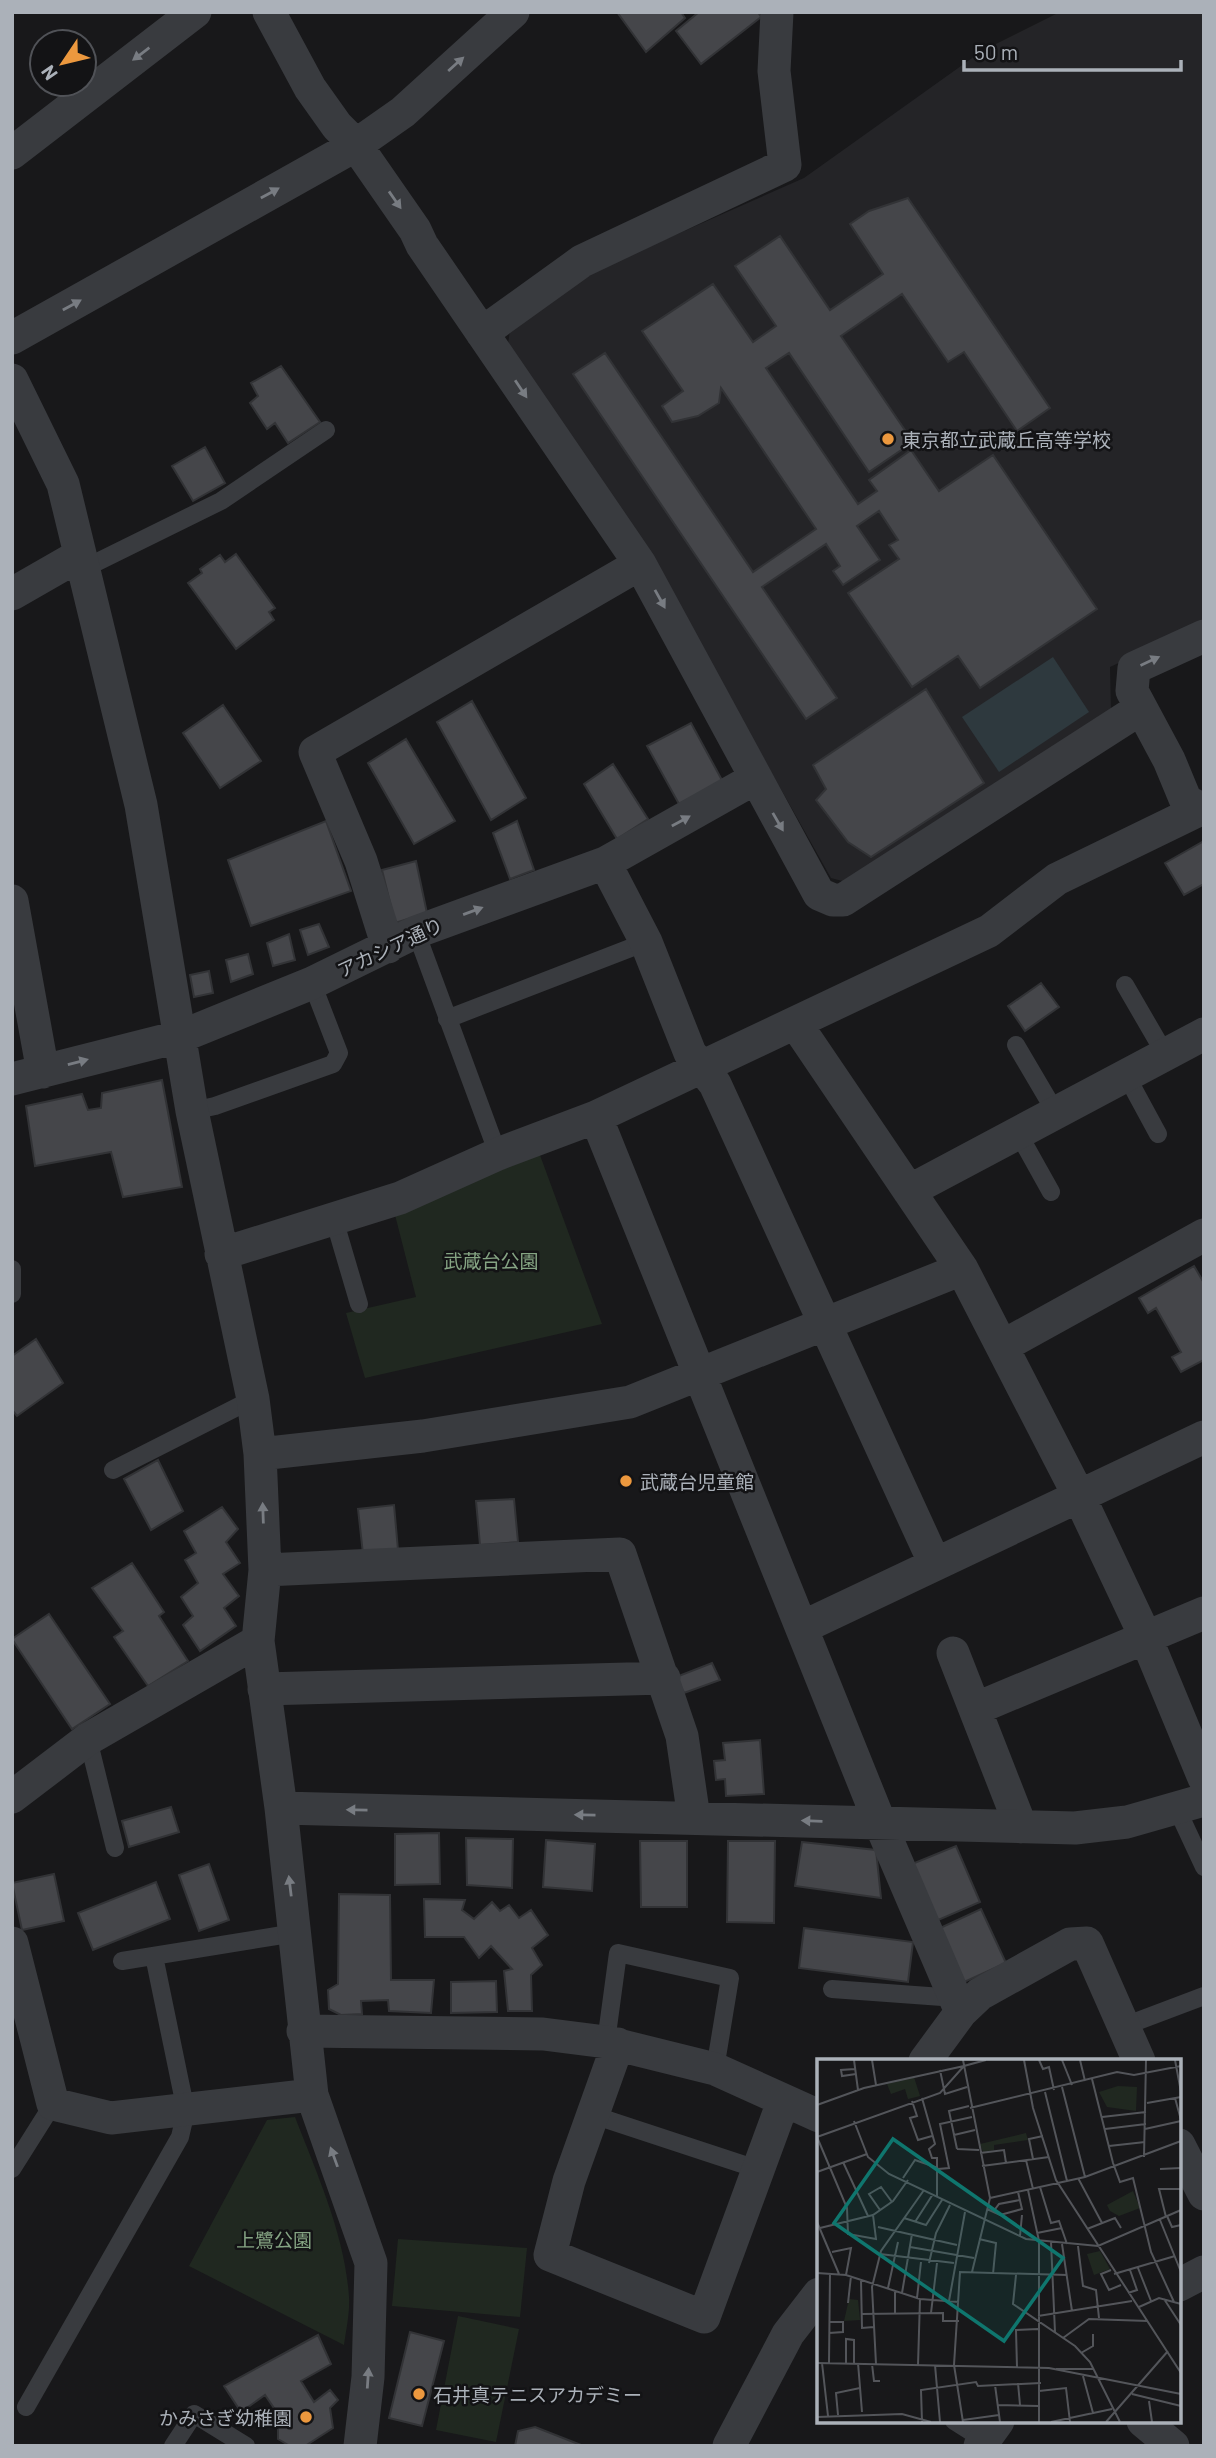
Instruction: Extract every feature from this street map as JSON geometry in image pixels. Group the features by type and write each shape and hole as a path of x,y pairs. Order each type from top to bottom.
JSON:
{"street":[{"path":"12,153 195,12"},
{"path":"269,12 310,88 337,126 356,145 640,564 694,659 754,779 819,894 833,900 843,900 1140,709"},
{"path":"12,338 356,145 403,112 513,12"},
{"path":"482,333 582,261 785,165 774,71 777,12"},
{"path":"12,380 63,484 141,805 182,1036 192,1111 253,1399 260,1454 265,1570 258,1641 281,1808 303,2031 312,2095 371,2263 369,2377 360,2446"},
{"path":"12,594 82,562"},
{"path":"402,940 361,861 316,752 640,564"},
{"path":"1202,809 1186,801 1169,760 1132,691 1134,668 1204,636"},
{"name":"アカシア通り","path":"28,1075 182,1036 312,983 402,940 605,863 754,779"},
{"path":"221,1254 400,1198 498,1154 596,1117 989,931 1057,879 1202,809"},
{"path":"605,863 646,942 690,1053 715,1084 934,1564"},
{"path":"12,901 28,1075"},
{"path":"796,1024 962,1269 1079,1496 1146,1638 1204,1778"},
{"path":"909,1191 1204,1034"},
{"path":"596,1117 695,1356 699,1376 803,1627 880,1823 958,2005"},
{"path":"1003,1346 1203,1239"},
{"path":"260,1454 424,1436 630,1402 962,1269"},
{"path":"803,1627 1204,1437"},
{"path":"265,1570 620,1555 682,1736 694,1818"},
{"path":"975,1709 1204,1613"},
{"path":"12,1797 88,1739 258,1641"},
{"path":"953,1653 1021,1827"},
{"path":"264,1689 664,1678"},
{"path":"281,1808 1075,1828 1127,1822 1191,1805"},
{"path":"12,1943 53,2104 111,2118 312,2095"},
{"path":"931,2059 958,2005 1070,1944 1087,1943 1138,2059"},
{"path":"303,2031 543,2034 612,2043 715,2069 817,2115"},
{"path":"612,2043 593,2115 569,2181 550,2255 704,2317 761,2170 783,2102"},
{"path":"1182,2156 1204,2194"},
{"path":"1181,2284 1204,2272"},
{"path":"729,2446 788,2334 817,2297"},
{"path":"1145,2423 1173,2446"}],"lane":[{"path":"82,562 221,501 326,430"},
{"path":"402,940 447,1019 498,1154"},
{"path":"447,1019 646,942"},
{"path":"192,1111 215,1106 333,1063 339,1053 312,983"},
{"path":"1125,985 1165,1054"},
{"path":"1016,1045 1056,1112"},
{"path":"1126,1075 1158,1134"},
{"path":"1018,1133 1051,1192"},
{"path":"334,1219 359,1304"},
{"path":"12,1269 12,1294"},
{"path":"113,1470 253,1399"},
{"path":"88,1739 115,1848"},
{"path":"1191,1805 1204,1867"},
{"path":"122,1961 295,1933"},
{"path":"612,2043 618,1953 730,1978 715,2069"},
{"path":"26,2407 180,2137 186,2111 154,1955"},
{"path":"832,1989 958,2005"},
{"path":"1122,2027 1204,1996"},
{"path":"12,2169 53,2104"},
{"path":"593,2115 761,2170"},
{"path":"173,2446 194,2414 246,2446"},
{"path":"958,2423 987,2436"}],"shaded area":[{"name":"東京都立武蔵丘高等学校","path":"1060,12 1204,12 1204,623 1110,667 1111,711 850,883 831,878 637,534 508,344 510,330 589,273 804,178 982,51"},
{"path":"1053,657 1089,712 999,772 962,717"}],"green space":[{"name":"武蔵台公園","path":"537,1147 602,1324 365,1378 346,1313 416,1297 394,1211"},
{"name":"上鷺公園","path":"295,2117 329,2205 342,2251 349,2303 344,2345 189,2266 267,2120"},
{"path":"398,2239 527,2248 520,2317 392,2306"},
{"path":"458,2316 519,2329 496,2442 436,2430"}],"building":[{"path":"617,12 681,12 685,18 646,52"},
{"path":"699,12 758,12 761,17 701,64 676,31"},
{"path":"908,198 1050,408 1017,431 964,352 948,362 902,294 841,336 913,442 869,472 789,353 766,368 858,504 877,491 869,480 911,450 939,491 993,455 1097,609 980,688 958,656 912,687 848,593 899,559 889,545 898,540 879,511 857,526 880,560 843,585 833,571 840,566 826,544 762,587 837,698 806,719 573,374 605,353 753,572 816,529 721,388 719,403 698,416 672,422 662,406 683,391 642,331 713,284 753,342 776,326 735,266 780,236 830,310 883,274 850,224 869,211"},
{"path":"281,366 320,422 288,443 275,423 267,429 250,403 258,396 251,383"},
{"path":"205,447 225,483 193,501 172,466"},
{"path":"236,554 275,608 269,612 274,620 236,649 188,583 202,573 200,569 220,555 225,562"},
{"path":"926,689 984,783 871,857 848,842 816,800 826,789 813,765"},
{"path":"472,701 526,798 491,820 437,722"},
{"path":"223,705 261,761 220,788 183,733"},
{"path":"691,723 723,782 679,804 647,746"},
{"path":"406,739 455,821 414,844 368,763"},
{"path":"613,764 648,819 617,839 584,784"},
{"path":"326,821 351,891 251,926 228,860"},
{"path":"517,821 534,870 510,879 493,833"},
{"path":"1204,841 1204,884 1184,895 1165,863"},
{"path":"416,861 427,913 395,923 382,870"},
{"path":"319,924 329,947 308,955 300,930"},
{"path":"289,934 295,960 273,966 267,943"},
{"path":"248,954 253,974 231,982 226,960"},
{"path":"209,971 213,993 194,997 190,975"},
{"path":"1041,983 1059,1007 1025,1031 1008,1006"},
{"path":"162,1080 182,1187 123,1197 111,1152 35,1166 26,1106 82,1094 88,1110 101,1108 102,1093"},
{"path":"1194,1266 1204,1283 1204,1360 1181,1372 1172,1357 1181,1352 1156,1308 1148,1313 1139,1298"},
{"path":"36,1339 63,1383 17,1416 12,1410 12,1356"},
{"path":"158,1460 183,1511 151,1530 124,1479"},
{"path":"514,1499 518,1542 480,1545 476,1501"},
{"path":"394,1505 398,1550 363,1554 358,1509"},
{"path":"222,1507 238,1529 226,1542 240,1563 223,1574 239,1596 224,1608 236,1626 200,1651 183,1625 193,1616 181,1597 198,1583 185,1560 196,1553 184,1531"},
{"path":"132,1563 164,1612 159,1616 188,1661 148,1686 114,1637 123,1631 92,1588"},
{"path":"49,1614 110,1704 72,1729 12,1639"},
{"path":"712,1663 720,1680 684,1693 676,1677"},
{"path":"760,1740 764,1794 726,1796 725,1779 716,1780 714,1761 725,1760 723,1743"},
{"path":"171,1807 179,1832 129,1847 122,1821"},
{"path":"439,1833 440,1884 395,1885 395,1834"},
{"path":"466,1838 513,1839 512,1888 467,1885"},
{"path":"546,1840 595,1844 592,1891 543,1887"},
{"path":"640,1841 687,1841 687,1907 641,1907"},
{"path":"728,1841 775,1841 774,1923 727,1922"},
{"path":"802,1842 876,1850 881,1898 795,1886"},
{"path":"956,1846 980,1902 936,1921 912,1864"},
{"path":"209,1864 229,1920 199,1931 179,1875"},
{"path":"54,1874 64,1921 22,1930 12,1883"},
{"path":"156,1882 170,1919 93,1950 78,1913"},
{"path":"339,1894 390,1895 391,1980 434,1980 431,2013 389,2011 388,2000 361,2001 362,2014 341,2015 329,2009 328,1990 338,1984"},
{"path":"424,1899 465,1900 462,1910 474,1919 492,1902 500,1911 509,1905 519,1918 531,1910 548,1935 532,1948 542,1965 531,1975 532,2011 508,2011 504,1971 512,1969 491,1946 479,1958 464,1937 425,1937"},
{"path":"981,1909 1006,1963 962,1983 938,1929"},
{"path":"804,1928 913,1942 908,1982 799,1968"},
{"path":"496,1981 497,2012 451,2013 451,1982"},
{"path":"410,2332 444,2341 422,2426 389,2418"},
{"path":"318,2335 331,2364 301,2381 314,2402 330,2390 338,2400 330,2408 333,2428 305,2446 290,2446 278,2439 278,2414 265,2395 241,2412 224,2386"},
{"path":"535,2427 581,2446 515,2446 518,2431"}],"place":[{"name":"東京都立武蔵丘高等学校","path":"888,439"},
{"name":"武蔵台児童館","path":"626,1481"},
{"name":"石井真テニスアカデミー","path":"419,2394"},
{"name":"かみさぎ幼稚園","path":"306,2417"}]}
